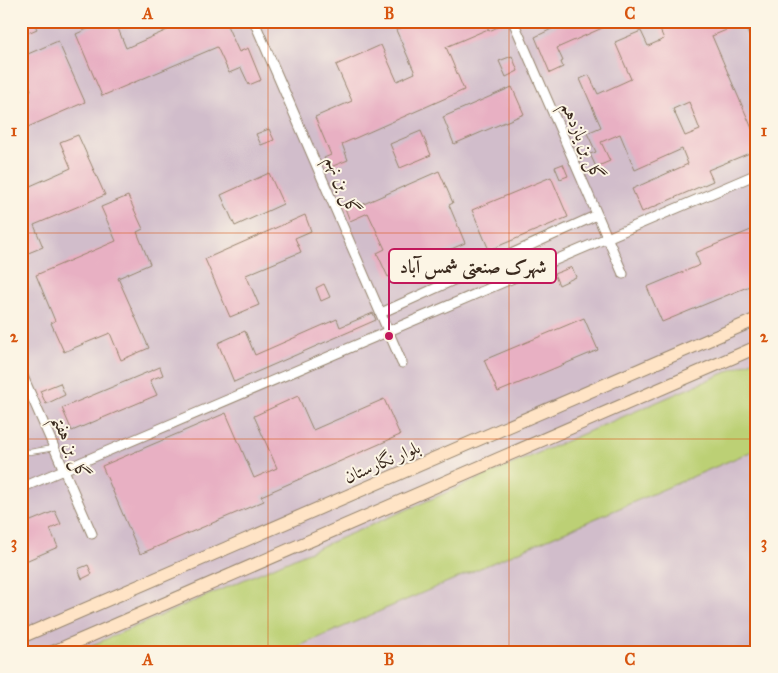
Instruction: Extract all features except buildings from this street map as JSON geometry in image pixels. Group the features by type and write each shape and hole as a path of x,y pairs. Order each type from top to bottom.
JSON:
{"street":[{"name":"گل بن نهم","path":"254,21 402,363"},
{"name":"گل بن یازدهم","path":"513,21 623,274"},
{"path":"748,21 757,41"},
{"path":"21,488 757,174"},
{"path":"381,313 597,215"},
{"name":"بلوار نگارستان","path":"21,637 757,319"},
{"path":"53,652 757,347"},
{"name":"گل بن هفتم","path":"21,372 92,534"}],"lane":[{"path":"21,451 30,452 54,448"}],"shaded area":[{"path":"21,21 757,21 757,652 21,652"}],"green space":[{"path":"757,359 757,449 285,652 76,652"}],"place":[{"name":"شهرک صنعتی شمس آباد","path":"389,336"}]}
